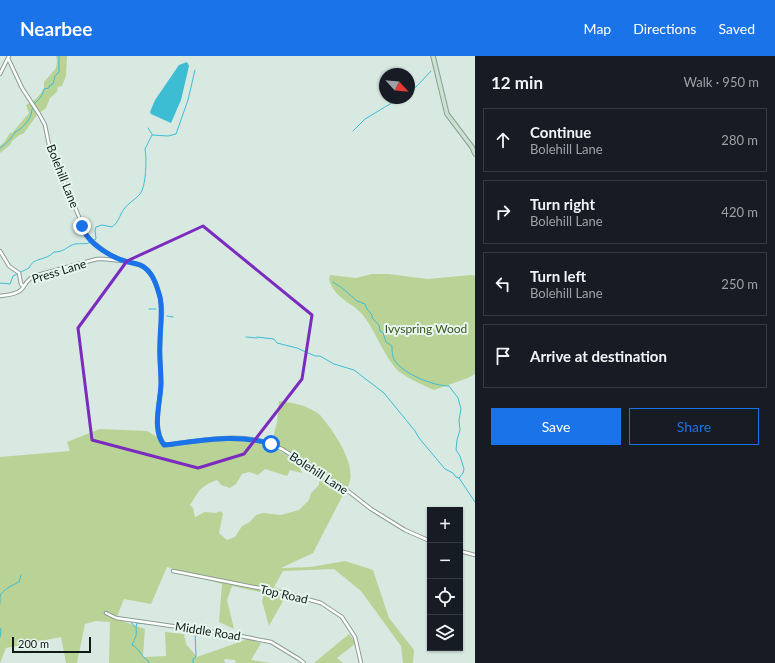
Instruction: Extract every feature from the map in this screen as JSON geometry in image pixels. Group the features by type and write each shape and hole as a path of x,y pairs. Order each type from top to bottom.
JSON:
{"street":[{"path":"433,56 449,119 475,154"},
{"path":"0,74 8,57"},
{"name":"Bolehill Lane","path":"8,57 22,88 45,125 49,145 87,236 92,242 110,254 126,261 140,264 144,266 151,274 162,311 160,344 161,383 157,419 159,435 164,445 210,439 253,439 271,444 282,449 348,491 371,509 405,530 427,540"},
{"path":"0,251 9,266 19,273 21,284 23,286"},
{"name":"Press Lane","path":"0,296 14,294 22,289 26,281 34,276 97,260 104,259 126,261"},
{"path":"463,552 475,555"},
{"name":"Top Road","path":"173,571 290,594 321,603 342,617 355,637 361,663"},
{"name":"Middle Road","path":"106,613 116,618 235,635 271,642 299,658 304,663"}],"highlighted area":[{"path":"203,226 312,315 302,379 244,454 198,468 92,440 78,328 127,261"}],"green space":[{"path":"56,56 67,56 66,76 62,86 58,87 57,92 50,98 46,108 37,115 24,133 12,141 10,145 0,153 0,146 29,113 26,105 36,99 41,93 44,88 44,82 56,68"},
{"name":"Ivyspring Wood","path":"372,274 388,274 428,279 471,275 475,276 475,374 434,390 401,373 390,361 367,320 359,311 337,294 329,279 330,275 356,278"},
{"path":"279,401 306,407 322,417 342,446 346,455 350,473 350,481 347,488 288,450 272,442 277,422"},
{"path":"100,429 147,431 159,438 161,443 166,447 210,441 253,440 267,444 302,464 300,468 302,473 290,470 287,476 265,469 258,475 249,472 242,474 236,484 230,488 221,485 217,480 198,492 190,505 193,508 195,517 205,512 216,513 221,511 223,514 219,533 227,540 235,537 242,526 250,522 256,515 263,513 281,515 299,510 309,500 311,493 319,485 319,474 345,491 313,553 281,568 311,567 345,561 373,570 389,618 414,650 413,663 403,663 401,646 361,591 334,569 283,571 274,587 288,592 269,626 262,601 264,593 232,586 227,600 234,629 219,622 222,584 167,567 151,604 124,599 116,619 145,629 143,657 166,656 165,632 184,634 186,644 197,657 248,639 261,643 251,660 271,663 236,663 235,660 224,659 225,663 109,663 110,622 96,621 85,624 77,663 66,663 61,637 6,648 0,663 0,457 70,451 67,442"},
{"path":"349,634 356,643 337,658 343,663 314,663"}],"water":[{"path":"187,62 189,66 181,100 171,123 151,114 150,112 155,100 179,65"}],"waterway":[{"path":"0,148 26,123 31,115 33,106 41,97 44,89 49,88 49,86 53,84 55,76 59,72 59,56"},
{"path":"152,135 168,136 176,134 188,100 195,70"},
{"path":"415,88 431,71"},
{"path":"353,131 365,119 390,104"},
{"path":"148,128 152,134"},
{"path":"94,240 96,239 96,227 102,225 112,227 118,221 126,207 140,194 144,185 146,173 145,149 152,135"},
{"path":"0,283 10,284 13,276 29,268 33,262 47,257 54,252 61,251 75,244 85,244 91,242"},
{"path":"333,282 357,301 365,304 372,315 372,318 379,325 380,331 383,333 386,342 392,346 393,358 399,366 412,375 427,382 449,386 458,398 461,409 459,420 460,430 456,450 460,456 464,469 459,478"},
{"path":"149,309 156,309"},
{"path":"167,316 173,317"},
{"path":"246,337 257,338"},
{"path":"257,337 274,339 277,343 297,348 315,356 320,356 334,364 354,370 384,393 445,469 459,478 475,502"},
{"path":"0,603 1,594 19,582 21,575"},
{"path":"131,622 135,627"},
{"path":"149,624 137,623 136,636 132,645 149,663"},
{"path":"0,628 0,637"},
{"path":"193,663 193,659 196,655 195,631"}],"route":[{"path":"82,226 87,236 99,247 126,261 144,266 151,274 155,282 162,311 160,329 161,383 157,419 159,435 164,445 210,439 253,439 271,444"}]}
